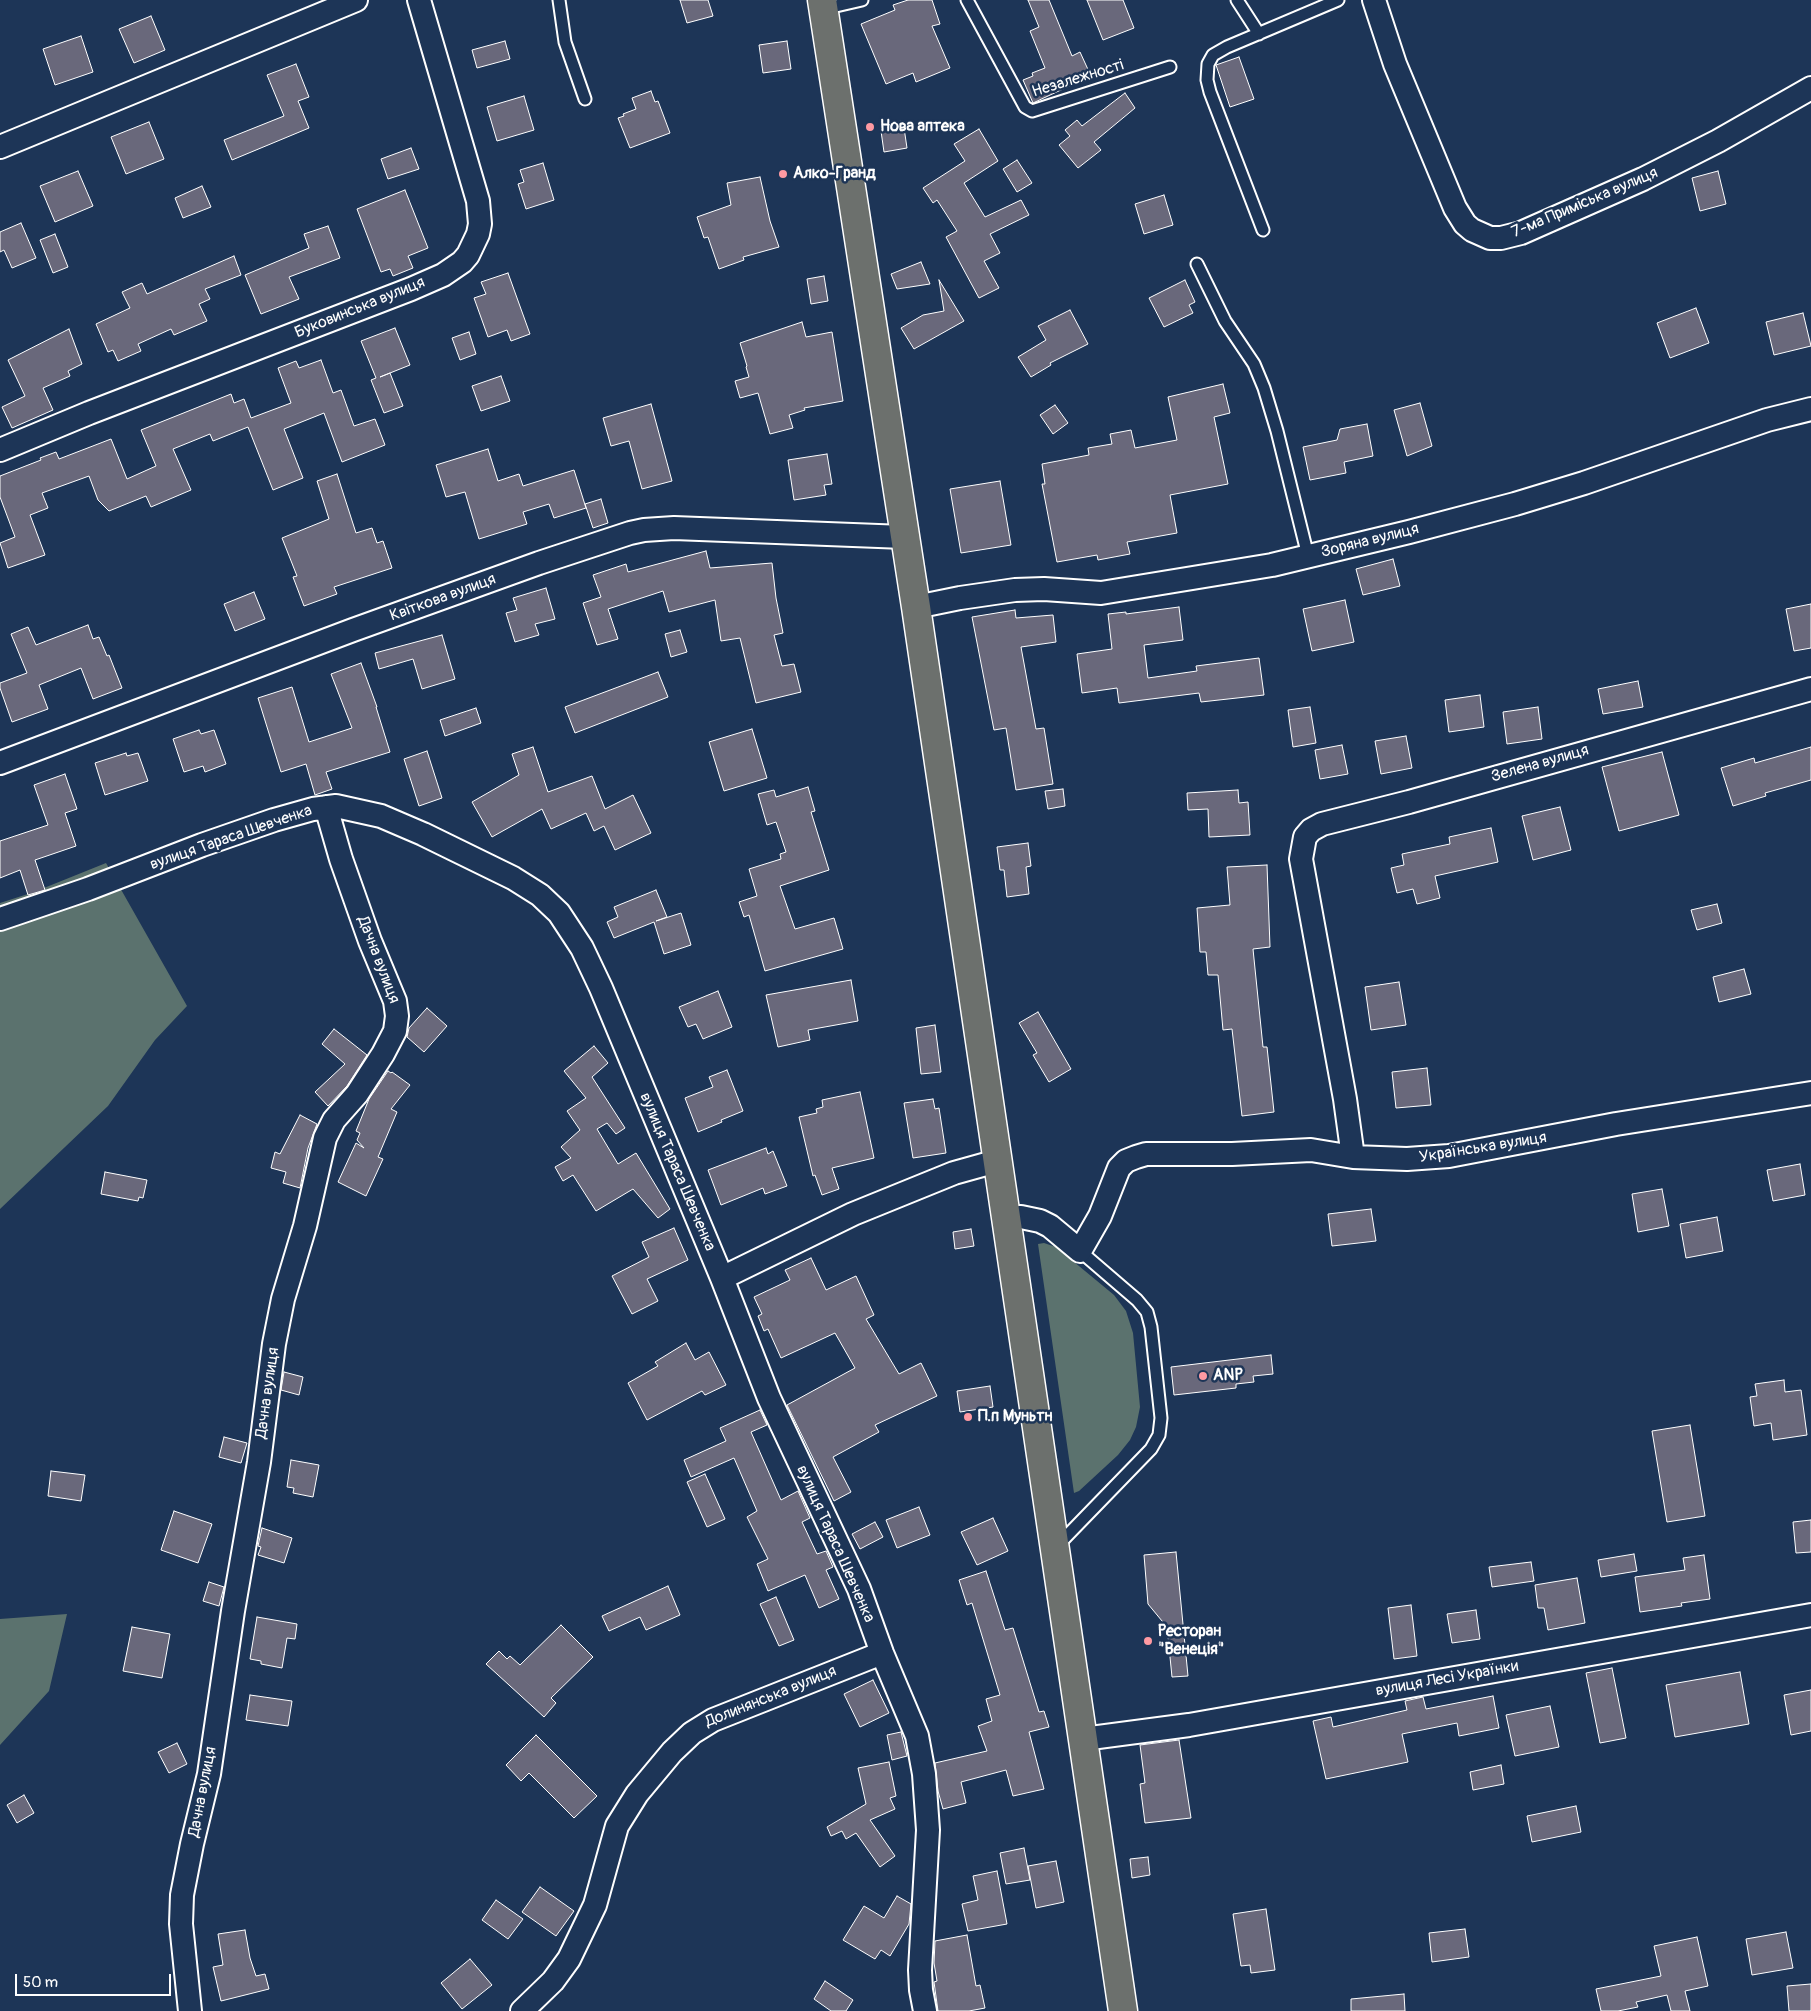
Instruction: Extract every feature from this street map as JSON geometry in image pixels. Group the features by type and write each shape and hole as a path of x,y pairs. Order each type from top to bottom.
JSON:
{"main road":[{"path":"822,5 916,607 1123,2011"}],"street":[{"path":"0,147 356,0"},
{"name":"Буковинська вулиця","path":"0,450 89,413 411,289 443,275 462,262 468,255 478,234 480,224 478,201 419,0"},
{"name":"7-ма Приміська вулиця","path":"1374,0 1405,90 1455,208 1465,224 1472,230 1490,238 1501,238 1521,233 1643,179 1718,141 1811,88"},
{"name":"Зоряна вулиця","path":"916,607 1015,590 1101,592 1229,573 1308,556 1515,504 1584,483 1767,420 1811,409"},
{"name":"Квіткова вулиця","path":"0,763 362,627 539,563 630,533 644,530 682,528 904,537"},
{"name":"Зелена вулиця","path":"1353,1157 1345,1099 1302,870 1301,854 1305,838 1311,830 1322,824 1408,802 1811,689"},
{"name":"вулиця Тараса Шевченка","path":"0,919 88,889 211,842 295,814 326,807 346,807 400,823 513,878 540,895 559,913 582,948 600,988 722,1278 769,1398 859,1589 882,1653 917,1736 924,1774 928,1837 920,1981 926,2011"},
{"name":"Дачна вулиця","path":"190,2011 181,1924 182,1895 209,1774 233,1611 259,1462 274,1344 283,1299 305,1226 325,1138 334,1120 357,1094 383,1054 395,1030 398,1016 395,1001 370,941 341,859 326,807"},
{"name":"Українська вулиця","path":"1080,1251 1100,1216 1119,1168 1126,1162 1146,1154 1232,1154 1311,1150 1353,1157 1407,1159 1450,1156 1616,1124 1811,1092"},
{"path":"722,1278 861,1211 954,1173 997,1162"},
{"path":"1005,1219 1021,1217 1050,1226 1080,1251"},
{"name":"вулиця Лесі Українки","path":"1083,1739 1189,1725 1811,1615"},
{"name":"Долинянська вулиця","path":"522,2011 553,1981 569,1959 595,1905 617,1826 637,1794 672,1752 696,1729 713,1720 882,1653"}],"lane":[{"path":"559,0 565,42 585,100"},
{"path":"822,5 862,0"},
{"name":"Незалежності","path":"967,0 1025,107 1032,111 1170,67"},
{"path":"1237,0 1259,34"},
{"path":"1263,230 1210,92 1206,74 1208,64 1213,55 1338,0"},
{"path":"1197,264 1225,321 1254,364 1264,388 1277,431 1308,556"},
{"path":"1054,1549 1151,1449 1160,1435 1161,1418 1151,1327 1147,1312 1137,1300 1080,1251"}],"green space":[{"path":"106,863 187,1006 155,1040 108,1106 0,1209 0,903 34,892"},
{"path":"1044,1243 1056,1247 1114,1295 1126,1311 1133,1333 1140,1407 1136,1427 1130,1440 1118,1455 1079,1491 1074,1493 1038,1244"},
{"path":"67,1614 49,1691 0,1745 0,1619"}],"building":[{"path":"680,0 708,0 713,16 687,23"},
{"path":"908,0 932,0 940,24 932,26 950,68 916,82 913,73 886,84 861,24 895,10 893,5"},
{"path":"1028,0 1049,0 1072,56 1080,52 1091,76 1033,103 1023,80 1033,76 1032,73 1045,68 1030,31 1039,27"},
{"path":"1087,0 1123,0 1134,28 1103,40"},
{"path":"151,16 165,50 134,63 119,29"},
{"path":"81,36 93,72 55,85 43,49"},
{"path":"505,41 510,59 477,68 472,50"},
{"path":"787,41 791,69 763,73 759,45"},
{"path":"1239,57 1254,99 1230,107 1216,65"},
{"path":"296,64 309,97 298,101 309,128 232,160 224,140 284,116 267,75"},
{"path":"651,91 655,102 658,101 670,133 630,148 618,118 636,109 632,98"},
{"path":"1125,93 1135,108 1094,142 1101,150 1078,168 1059,145 1070,136 1065,130 1077,120 1082,126"},
{"path":"524,96 534,130 497,141 487,107"},
{"path":"903,121 907,148 884,152 880,124"},
{"path":"149,122 164,159 126,174 111,137"},
{"path":"979,129 998,161 964,183 985,217 1021,200 1029,215 990,234 1000,253 984,261 999,288 979,298 946,237 957,231 937,200 933,203 923,188 965,161 954,144"},
{"path":"411,148 419,169 388,179 381,159"},
{"path":"1017,160 1032,183 1017,192 1003,169"},
{"path":"543,163 554,200 526,209 518,184 524,182 520,170"},
{"path":"78,171 93,206 55,222 40,186"},
{"path":"1718,171 1726,204 1700,211 1692,178"},
{"path":"760,177 770,221 779,247 743,257 744,260 719,269 708,237 704,238 697,217 731,205 727,183"},
{"path":"202,186 211,207 183,218 175,198"},
{"path":"405,190 428,248 408,256 413,268 393,276 390,269 381,272 357,209"},
{"path":"1164,195 1173,225 1144,234 1135,204"},
{"path":"21,223 36,258 12,268 4,250 0,252 0,232"},
{"path":"328,226 340,258 289,277 299,299 261,314 245,275 309,248 304,234"},
{"path":"55,234 68,267 53,273 40,240"},
{"path":"234,256 241,275 205,289 210,299 199,304 207,321 174,335 171,329 138,344 141,351 118,361 113,350 108,352 96,324 130,308 122,292 142,283 147,294"},
{"path":"921,262 930,284 897,289 891,274"},
{"path":"508,273 530,334 511,341 507,330 488,337 474,298 486,294 481,282"},
{"path":"824,276 828,301 811,304 807,279"},
{"path":"939,280 964,321 914,349 901,328 923,315 944,311"},
{"path":"1185,280 1195,302 1189,305 1193,313 1164,327 1149,298"},
{"path":"1696,308 1709,343 1670,358 1657,323"},
{"path":"1070,310 1088,344 1050,363 1051,365 1031,377 1018,357 1046,340 1038,326"},
{"path":"1803,313 1811,346 1774,355 1766,322"},
{"path":"802,322 806,337 832,332 843,401 804,408 805,410 789,415 793,428 770,434 758,393 740,398 735,381 749,377 740,343"},
{"path":"395,328 410,365 390,373 403,406 384,413 371,380 376,378 361,341"},
{"path":"69,329 82,364 68,371 70,376 43,388 53,410 12,428 2,407 25,396 8,360"},
{"path":"469,332 476,354 460,360 452,338"},
{"path":"321,360 333,393 341,390 354,426 375,419 385,445 342,462 324,413 284,429 303,478 273,490 248,427 213,441 210,434 173,449 191,490 151,507 146,496 109,511 98,500 89,476 42,493 48,508 30,515 45,555 8,568 0,543 15,537 0,497 0,476 56,452 59,459 111,439 127,479 156,466 141,430 231,394 234,403 244,399 251,418 291,403 278,368 296,361 299,368"},
{"path":"501,376 510,401 481,411 472,386"},
{"path":"1223,384 1230,413 1214,417 1228,484 1170,495 1177,533 1127,542 1130,554 1098,560 1097,555 1057,562 1042,484 1045,484 1042,464 1089,455 1088,448 1112,444 1110,434 1131,430 1135,448 1177,440 1168,397"},
{"path":"1420,403 1432,446 1407,456 1394,410"},
{"path":"651,404 672,481 642,489 629,441 611,446 603,418"},
{"path":"1055,405 1068,423 1053,434 1040,415"},
{"path":"1367,424 1373,456 1344,462 1346,473 1310,480 1303,447 1337,440 1340,429"},
{"path":"488,449 498,481 519,474 523,486 574,470 586,508 554,518 549,504 523,512 527,524 479,539 465,492 446,497 436,465"},
{"path":"827,454 832,484 824,485 826,495 794,500 788,460"},
{"path":"337,474 356,533 372,528 377,543 383,541 392,568 334,587 337,594 304,606 293,577 297,576 282,538 329,519 317,481"},
{"path":"1000,481 1011,545 961,553 950,489"},
{"path":"601,499 608,523 593,528 585,504"},
{"path":"706,551 710,568 772,563 783,633 774,635 782,666 794,664 801,692 756,703 740,638 721,641 715,600 669,612 663,591 608,609 618,639 597,645 583,603 601,597 593,575 626,564 628,572"},
{"path":"1393,559 1400,586 1363,595 1356,569"},
{"path":"546,588 555,619 535,624 539,635 515,642 506,613 517,610 513,598"},
{"path":"254,592 265,619 235,631 224,604"},
{"path":"1345,600 1354,642 1312,651 1303,609"},
{"path":"1811,604 1811,648 1794,651 1786,609"},
{"path":"1179,607 1183,640 1144,645 1148,678 1197,671 1196,666 1259,658 1264,695 1201,702 1199,693 1119,703 1117,688 1082,693 1077,654 1112,649 1108,614 1126,612 1126,614"},
{"path":"1015,610 1016,618 1053,615 1056,642 1021,647 1036,729 1044,728 1053,784 1016,790 1006,728 994,730 972,617"},
{"path":"88,625 93,639 99,637 107,656 109,655 122,688 93,699 81,668 39,685 48,709 12,722 0,683 27,673 11,634 28,627 36,645"},
{"path":"680,630 687,652 671,657 665,634"},
{"path":"442,635 455,679 422,689 413,659 379,669 375,653"},
{"path":"361,663 377,707 390,752 326,772 332,789 315,795 306,764 281,772 258,698 292,687 309,742 352,728 331,674"},
{"path":"658,672 668,697 575,733 565,707"},
{"path":"1638,681 1643,707 1603,714 1598,689"},
{"path":"1480,695 1484,727 1449,732 1445,700"},
{"path":"1310,707 1316,743 1293,747 1288,710"},
{"path":"1538,707 1542,739 1507,744 1503,712"},
{"path":"476,708 481,723 445,736 440,720"},
{"path":"752,729 767,778 724,791 709,742"},
{"path":"199,730 201,734 214,730 226,764 205,772 203,766 184,772 173,739"},
{"path":"1406,736 1412,768 1381,774 1375,741"},
{"path":"1342,745 1348,774 1320,779 1315,750"},
{"path":"533,747 548,792 592,776 605,809 633,795 651,833 615,850 604,826 594,831 586,813 551,829 542,809 492,837 472,802 519,775 512,754"},
{"path":"1811,747 1811,780 1765,793 1766,796 1733,806 1721,768 1754,758 1755,763"},
{"path":"427,751 442,798 419,806 404,759"},
{"path":"1662,752 1679,815 1619,831 1602,767"},
{"path":"126,753 127,756 138,753 148,781 105,795 95,763"},
{"path":"65,774 77,809 65,813 76,846 35,860 45,890 28,895 20,870 0,878 0,841 48,825 34,785"},
{"path":"808,787 815,811 811,812 829,870 780,886 795,929 834,918 843,949 765,971 749,915 744,917 739,902 757,896 749,869 781,859 780,854 786,852 776,822 767,825 758,794 774,790 776,797"},
{"path":"1063,789 1065,806 1048,809 1045,791"},
{"path":"1238,790 1239,803 1248,802 1250,835 1209,837 1208,809 1188,810 1187,793"},
{"path":"1560,807 1571,850 1533,860 1522,816"},
{"path":"1491,828 1498,862 1435,876 1440,898 1417,904 1413,889 1397,893 1391,868 1404,865 1402,854 1450,844 1449,837"},
{"path":"1028,843 1031,866 1026,867 1029,894 1007,897 1004,870 1000,870 997,847"},
{"path":"1267,865 1270,947 1253,949 1263,1047 1267,1047 1274,1112 1242,1116 1232,1029 1223,1030 1218,975 1208,975 1206,952 1200,952 1197,908 1230,905 1227,867"},
{"path":"656,890 667,917 656,921 681,913 691,945 664,954 654,922 614,938 607,922 618,917 614,907"},
{"path":"1717,904 1722,923 1697,930 1691,910"},
{"path":"1744,969 1751,994 1719,1002 1713,977"},
{"path":"851,980 858,1021 808,1030 810,1040 778,1047 766,995"},
{"path":"1399,982 1406,1025 1371,1030 1365,987"},
{"path":"718,991 732,1027 703,1039 696,1024 688,1027 679,1007"},
{"path":"427,1008 447,1026 424,1052 407,1037 409,1028"},
{"path":"1038,1012 1071,1069 1049,1082 1033,1055 1037,1053 1019,1023"},
{"path":"935,1025 941,1072 921,1074 916,1028"},
{"path":"334,1029 367,1055 347,1086 328,1106 315,1092 345,1064 322,1044"},
{"path":"594,1046 608,1063 592,1077 625,1128 616,1134 607,1123 597,1129 618,1164 636,1153 670,1209 658,1218 633,1189 596,1211 573,1175 563,1181 555,1167 571,1158 561,1147 580,1130 567,1111 586,1098 564,1071"},
{"path":"1427,1068 1431,1105 1396,1108 1392,1072"},
{"path":"727,1070 743,1111 698,1132 685,1098 713,1087 709,1077"},
{"path":"388,1071 410,1085 391,1109 397,1112 378,1157 383,1159 366,1196 338,1182 356,1143 364,1148 357,1140 360,1133 356,1131 369,1099"},
{"path":"860,1092 874,1158 832,1168 839,1189 822,1195 815,1175 813,1176 799,1117 817,1113 816,1109 823,1107 822,1100"},
{"path":"933,1099 935,1109 939,1108 946,1153 913,1158 904,1103"},
{"path":"300,1115 317,1124 308,1148 300,1188 283,1183 286,1172 271,1168 275,1152 280,1154"},
{"path":"766,1148 768,1154 773,1151 787,1186 765,1194 763,1188 721,1205 708,1170"},
{"path":"1800,1164 1805,1195 1773,1201 1767,1170"},
{"path":"105,1172 147,1180 143,1198 139,1197 138,1201 101,1194"},
{"path":"1662,1189 1669,1226 1638,1232 1632,1194"},
{"path":"1371,1209 1376,1241 1332,1246 1328,1214"},
{"path":"1717,1217 1723,1251 1686,1258 1680,1224"},
{"path":"674,1228 688,1260 647,1279 658,1301 632,1314 612,1276 649,1257 642,1242"},
{"path":"971,1229 974,1246 955,1249 953,1232"},
{"path":"811,1258 826,1290 856,1276 874,1315 866,1319 899,1374 921,1363 937,1396 875,1425 879,1432 833,1457 851,1492 834,1501 787,1405 855,1368 835,1333 781,1358 768,1329 764,1331 758,1316 762,1314 754,1297 790,1280 785,1270"},
{"path":"686,1343 695,1360 709,1352 726,1385 705,1395 702,1391 647,1420 628,1383 658,1366 655,1362"},
{"path":"1271,1355 1273,1374 1253,1376 1254,1382 1236,1384 1236,1388 1174,1395 1171,1367"},
{"path":"284,1372 303,1377 299,1395 281,1390"},
{"path":"1784,1380 1785,1392 1801,1390 1807,1435 1773,1440 1771,1423 1754,1426 1750,1397 1757,1396 1755,1384"},
{"path":"990,1386 993,1407 960,1412 957,1391"},
{"path":"760,1410 767,1425 751,1432 781,1500 798,1491 810,1518 802,1522 817,1554 826,1551 833,1567 826,1570 839,1599 819,1608 805,1575 768,1591 757,1564 768,1559 747,1517 757,1511 734,1458 691,1477 684,1460 726,1441 720,1428"},
{"path":"1690,1425 1705,1516 1667,1522 1652,1431"},
{"path":"224,1437 247,1443 241,1463 219,1457"},
{"path":"291,1460 319,1465 313,1497 293,1493 294,1488 287,1487"},
{"path":"51,1471 85,1475 81,1501 48,1496"},
{"path":"705,1474 725,1519 707,1527 687,1482"},
{"path":"919,1507 930,1535 897,1548 886,1520"},
{"path":"174,1511 212,1524 198,1563 161,1550"},
{"path":"993,1518 1008,1551 977,1565 961,1532"},
{"path":"1811,1520 1811,1552 1796,1553 1793,1522"},
{"path":"875,1522 883,1537 860,1549 852,1534"},
{"path":"262,1528 292,1538 284,1563 258,1555 261,1547 258,1546"},
{"path":"1176,1552 1188,1676 1172,1677 1167,1627 1148,1604 1144,1555"},
{"path":"1634,1554 1637,1571 1601,1577 1598,1560"},
{"path":"1704,1555 1710,1599 1681,1603 1682,1606 1640,1612 1635,1577 1685,1570 1683,1558"},
{"path":"1531,1562 1534,1581 1492,1587 1489,1567"},
{"path":"986,1571 1005,1630 1013,1628 1039,1712 1044,1711 1049,1727 1029,1732 1044,1789 1013,1796 1006,1770 961,1782 966,1803 943,1809 938,1791 935,1763 987,1751 978,1726 992,1721 986,1699 1000,1695 972,1603 967,1605 959,1580"},
{"path":"1577,1578 1585,1623 1548,1630 1544,1608 1538,1608 1535,1585"},
{"path":"209,1582 224,1587 219,1606 203,1601"},
{"path":"668,1586 680,1615 646,1630 640,1617 609,1631 602,1616"},
{"path":"776,1597 794,1640 779,1646 760,1604"},
{"path":"1411,1605 1417,1656 1394,1659 1388,1608"},
{"path":"1476,1610 1480,1639 1452,1643 1447,1614"},
{"path":"257,1617 297,1624 295,1639 287,1638 282,1668 261,1664 261,1661 250,1659"},
{"path":"561,1625 593,1657 551,1698 556,1703 544,1717 486,1664 499,1651 507,1659 510,1656 520,1665"},
{"path":"132,1627 170,1634 162,1678 123,1671"},
{"path":"1612,1668 1626,1738 1600,1743 1586,1673"},
{"path":"1740,1672 1749,1724 1675,1737 1666,1685"},
{"path":"873,1680 889,1713 860,1727 844,1694"},
{"path":"1811,1690 1811,1731 1791,1735 1784,1695"},
{"path":"250,1695 292,1701 288,1726 246,1720"},
{"path":"1493,1696 1499,1728 1459,1736 1457,1723 1402,1734 1408,1762 1326,1779 1313,1721 1331,1717 1333,1727 1407,1710 1405,1701 1423,1697 1426,1709"},
{"path":"1550,1706 1559,1747 1515,1756 1506,1715"},
{"path":"901,1732 907,1756 892,1760 887,1735"},
{"path":"536,1735 597,1796 574,1818 529,1773 521,1781 506,1765"},
{"path":"1179,1740 1191,1818 1145,1823 1140,1784 1145,1783 1140,1745"},
{"path":"177,1743 187,1764 169,1773 158,1752"},
{"path":"889,1762 896,1796 890,1798 895,1809 870,1820 895,1856 880,1867 856,1833 846,1839 842,1831 831,1836 827,1827 866,1804 858,1768"},
{"path":"1501,1765 1504,1784 1473,1790 1470,1772"},
{"path":"24,1795 34,1813 17,1823 7,1805"},
{"path":"1576,1806 1581,1832 1532,1842 1527,1816"},
{"path":"1024,1848 1030,1880 1006,1884 1000,1853"},
{"path":"1148,1857 1150,1875 1132,1878 1130,1859"},
{"path":"1056,1861 1064,1902 1036,1908 1028,1866"},
{"path":"997,1871 1007,1924 968,1931 962,1904 978,1900 973,1876"},
{"path":"540,1887 574,1911 556,1936 522,1912"},
{"path":"897,1896 911,1904 909,1924 890,1956 881,1950 875,1959 843,1940 864,1906 884,1918"},
{"path":"496,1900 523,1919 508,1939 482,1920"},
{"path":"1266,1909 1275,1970 1251,1973 1250,1965 1241,1966 1233,1914"},
{"path":"1465,1929 1469,1957 1432,1962 1429,1933"},
{"path":"245,1930 250,1958 256,1976 265,1974 269,1989 221,2001 213,1967 223,1965 218,1934"},
{"path":"1786,1932 1793,1968 1752,1975 1746,1939"},
{"path":"967,1935 976,1986 980,1985 985,2008 969,2011 938,2011 934,1982 937,1981 934,1963 935,1941"},
{"path":"1697,1937 1708,1986 1685,1991 1690,2011 1671,2011 1667,1995 1636,2002 1638,2007 1618,2011 1601,2011 1596,1989 1661,1976 1654,1946"},
{"path":"470,1959 492,1985 462,2009 441,1983"},
{"path":"825,1981 853,2000 846,2011 831,2011 814,1999"},
{"path":"1811,1984 1811,2011 1789,2011 1787,1986"},
{"path":"1404,1994 1405,2011 1351,2011 1351,1999"}],"place":[{"name":"Нова аптека","path":"870,127"},
{"name":"Алко-Гранд","path":"783,174"},
{"name":"ANP","path":"1203,1376"},
{"name":"П.п Муньтн","path":"968,1417"},
{"name":"Ресторан \"Венеція\"","path":"1148,1641"}]}
